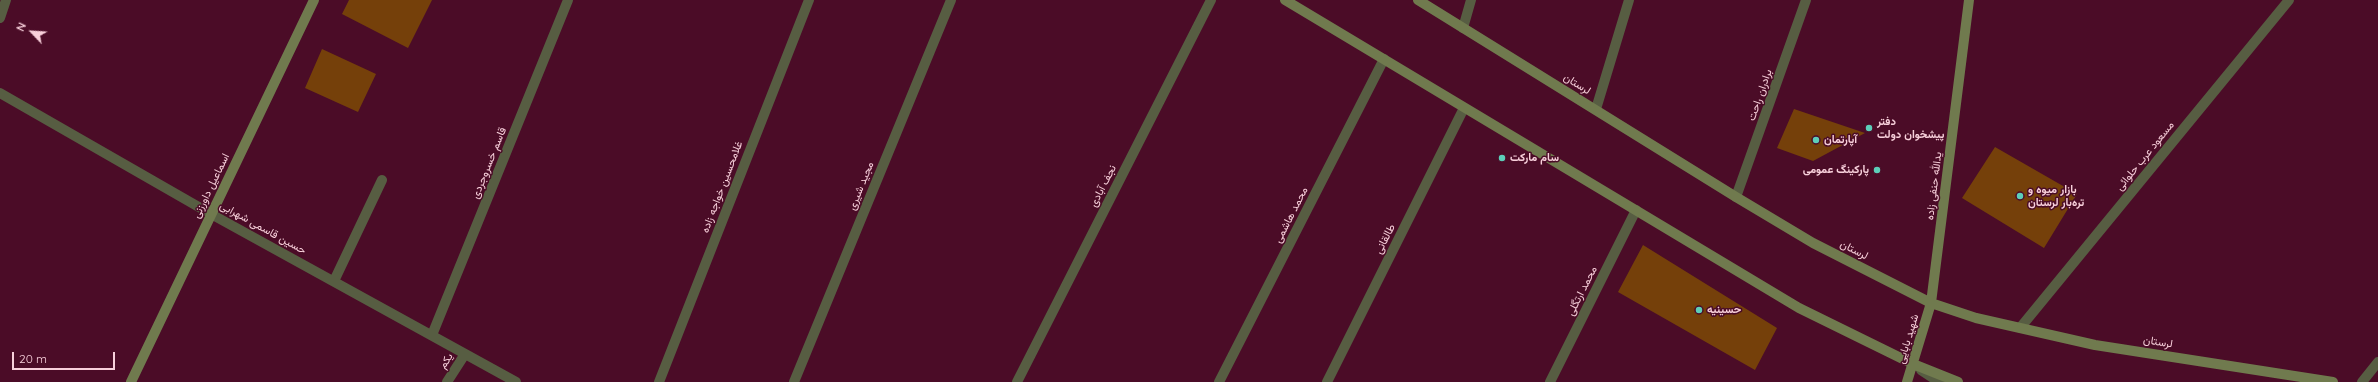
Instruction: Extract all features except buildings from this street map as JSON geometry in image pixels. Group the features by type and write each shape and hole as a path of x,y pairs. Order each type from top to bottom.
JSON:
{"street":[{"path":"0,18 6,0"},
{"name":"اسماعیل داورزنی","path":"131,382 314,0"},
{"name":"قاسم خسروجردی","path":"432,335 568,0"},
{"name":"غلامحسین خواجه زاده","path":"659,382 808,0"},
{"name":"مجید شیری","path":"794,382 951,0"},
{"name":"نجف آبادی","path":"1017,382 1211,0"},
{"path":"1285,0 1799,308 1913,364 1958,382"},
{"name":"لرستان","path":"1418,0 1736,197 1813,242 1931,303 1976,318 2095,345 2333,382"},
{"path":"1463,28 1471,0"},
{"path":"1596,109 1629,0"},
{"name":"برادران راحت","path":"1736,197 1806,0"},
{"name":"یدالله حنفی زاده","path":"1931,303 1968,0"},
{"name":"مسعود عرب حلوائی","path":"2020,328 2289,0"},
{"name":"محمد هاشمی","path":"1219,382 1384,59"},
{"name":"حسین قاسمی شهرابی","path":"0,92 211,214 516,382"},
{"name":"طالقانی","path":"1327,382 1464,108"},
{"path":"334,281 382,180"},
{"name":"محمد ارتگلی","path":"1550,382 1636,210"},
{"name":"شهید بابایی","path":"1907,382 1931,303"},
{"name":"یکم","path":"447,382 465,354"},
{"path":"2362,382 2378,362"},
{"path":"1913,364 1939,382"}],"place":[{"name":"دفتر پیشخوان دولت","path":"1869,128"},
{"name":"آپارتمان","path":"1816,140"},
{"name":"سام مارکت","path":"1502,158"},
{"name":"پارکینگ عمومی","path":"1877,170"},
{"name":"بازار میوه و تره‌بار لرستان","path":"2020,196"},
{"name":"حسینیه","path":"1699,310"}]}
